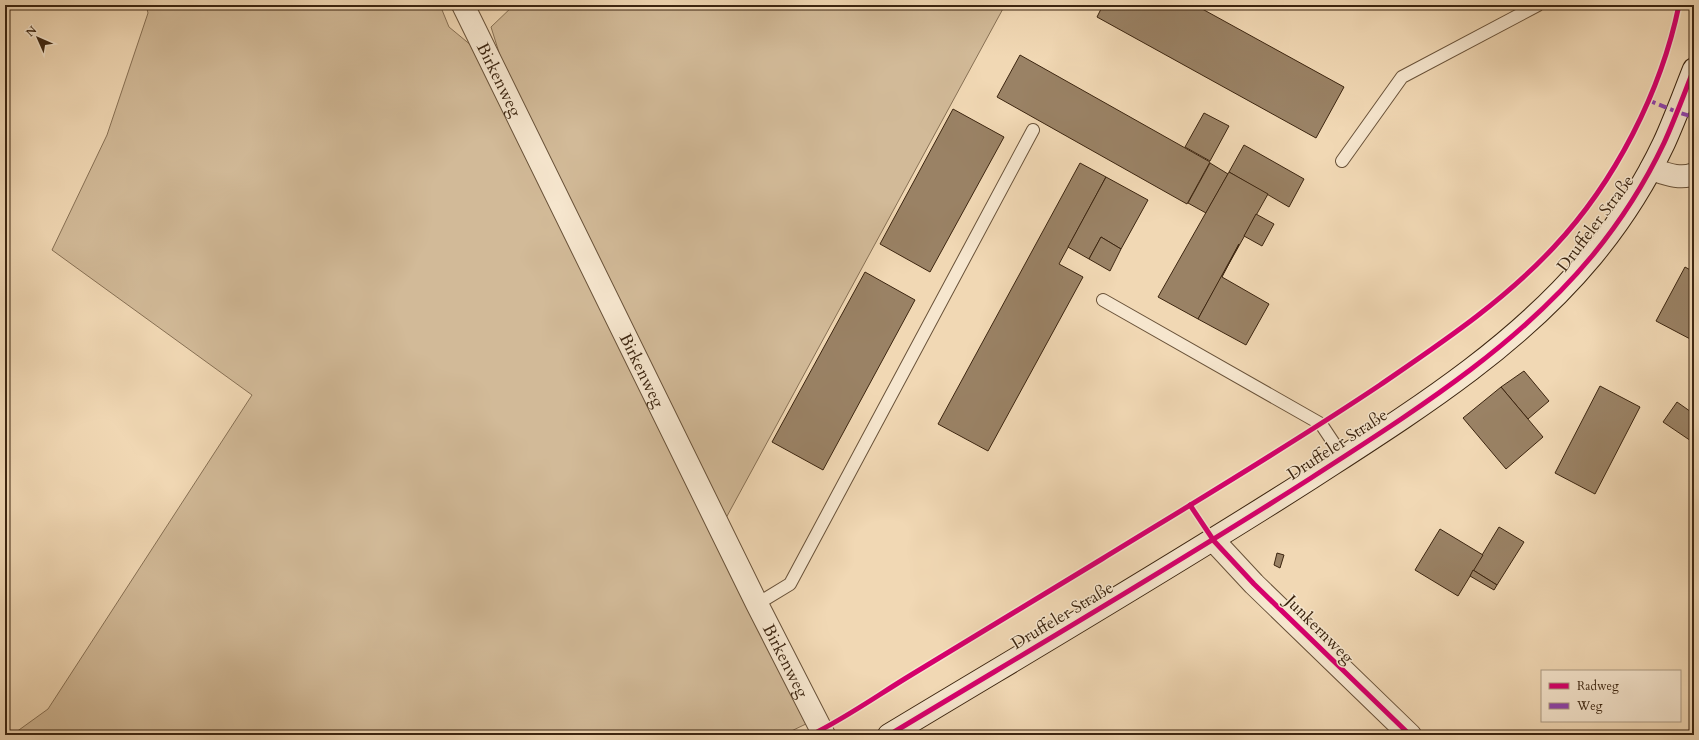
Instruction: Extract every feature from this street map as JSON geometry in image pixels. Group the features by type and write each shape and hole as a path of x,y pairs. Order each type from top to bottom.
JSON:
{"street":[{"name":"Birkenweg","path":"463,5 757,604 824,735"},
{"name":"Druffeler Straße","path":"889,735 1214,541 1447,388 1508,342 1546,306 1592,256 1626,210 1651,169 1666,138 1694,69"},
{"path":"1651,169 1670,175 1694,174"},
{"name":"Junkernweg","path":"1214,541 1254,584 1410,735"}],"lane":[{"path":"1342,161 1402,77 1538,5"},
{"path":"757,604 790,584 1033,130"},
{"path":"1103,300 1322,424 1343,457"}],"shaded area":[{"path":"146,5 440,5 449,27 472,46 808,723 783,735 12,735 48,709 252,395 52,250 107,135 148,13"},
{"path":"514,5 1005,5 726,518 502,62 491,27"}],"building":[{"path":"1103,5 1195,5 1344,87 1316,138 1097,17"},
{"path":"1020,55 1210,162 1187,204 997,97"},
{"path":"953,109 1004,137 930,272 880,244"},
{"path":"1204,113 1229,126 1210,161 1185,147"},
{"path":"1244,145 1304,179 1289,207 1229,172"},
{"path":"1080,163 1106,177 1059,264 1083,277 988,451 938,424"},
{"path":"1210,163 1228,174 1206,213 1188,203"},
{"path":"1229,172 1268,194 1198,319 1158,297"},
{"path":"1106,177 1148,200 1121,249 1101,237 1089,259 1068,247"},
{"path":"1256,214 1274,224 1262,246 1244,236"},
{"path":"1101,237 1121,249 1110,271 1089,259"},
{"path":"1239,244 1222,277 1269,304 1246,345 1198,319"},
{"path":"1685,267 1694,272 1694,341 1656,321"},
{"path":"865,272 915,300 823,470 772,442"},
{"path":"1524,371 1549,401 1528,419 1501,387"},
{"path":"1600,386 1640,407 1595,494 1555,473"},
{"path":"1501,387 1543,437 1506,469 1463,418"},
{"path":"1677,402 1694,414 1694,443 1663,422"},
{"path":"1499,527 1524,542 1497,585 1473,570"},
{"path":"1440,529 1483,555 1458,596 1415,570"},
{"path":"1277,553 1284,555 1280,568 1274,565"},
{"path":"1473,570 1497,585 1494,590 1470,576"}],"marked path":[{"path":"1648,100 1677,112 1694,117"}],"cycle path":[{"path":"811,735 849,714 1311,430 1380,385 1493,304 1554,247 1576,222 1616,165 1648,103 1671,38 1679,5"},
{"path":"889,735 1154,576 1259,511 1424,404 1496,350 1530,321 1562,290 1592,256 1612,230 1631,202 1657,158 1694,69"},
{"path":"1190,505 1214,541 1254,584 1410,735"}]}
